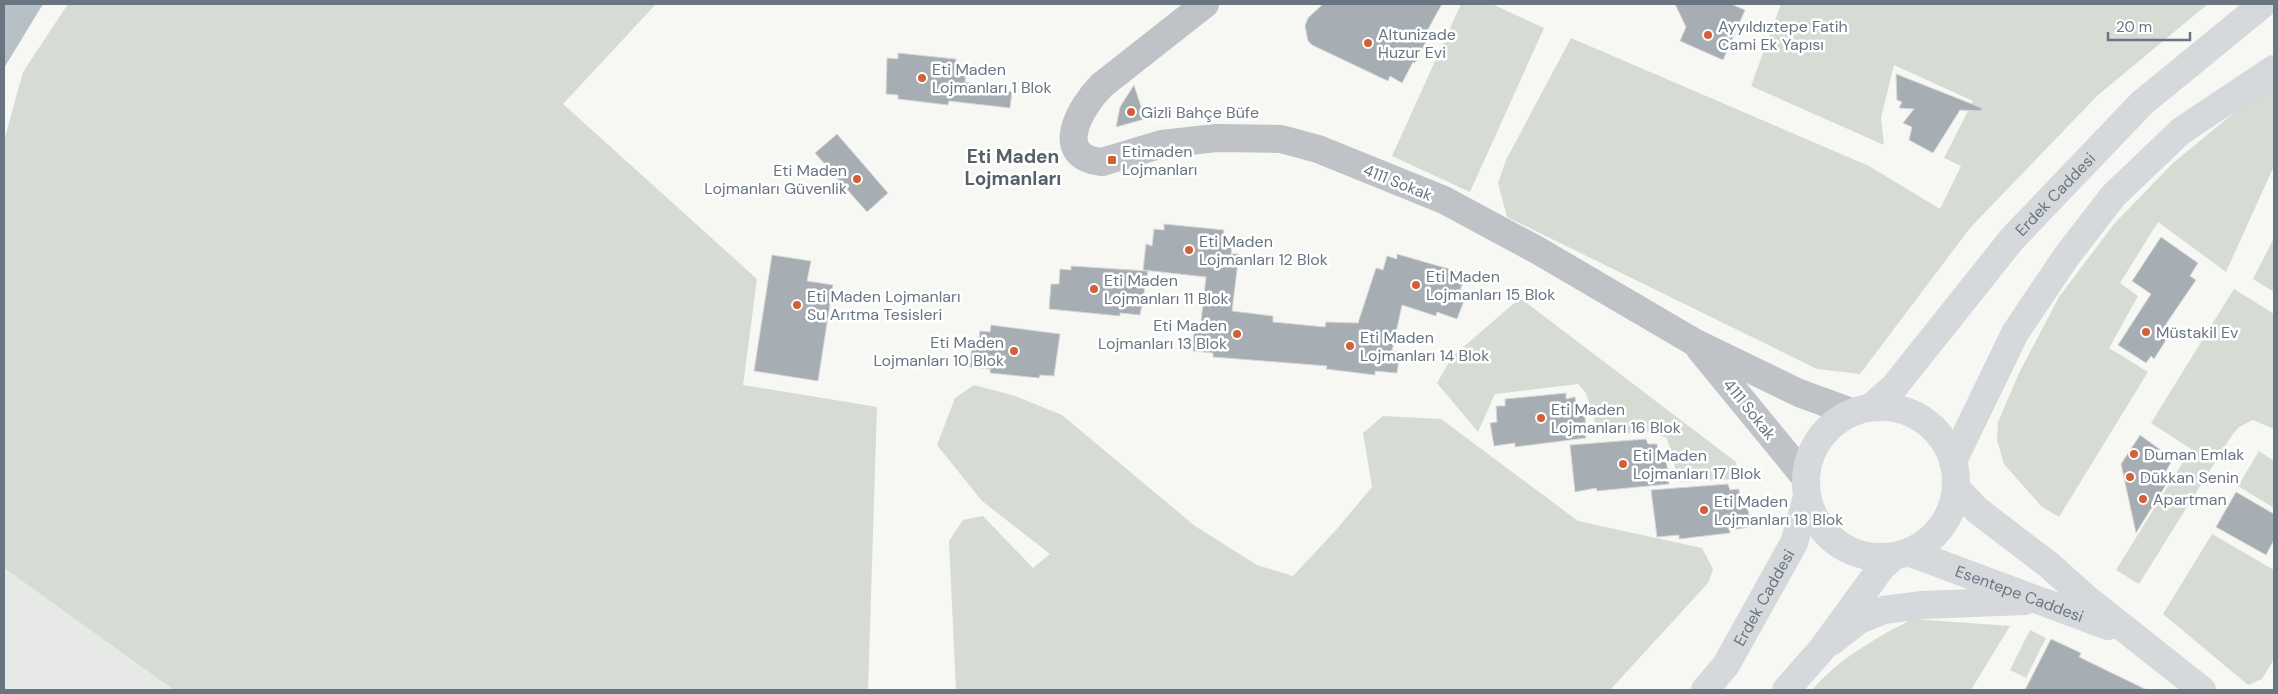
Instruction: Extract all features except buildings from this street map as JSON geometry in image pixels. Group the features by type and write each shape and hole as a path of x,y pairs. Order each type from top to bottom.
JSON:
{"main road":[{"name":"Erdek Caddesi","path":"1861,410 1894,387 2012,239 2142,103 2263,4"},
{"path":"1953,461 2015,333 2066,257 2114,196 2182,130 2274,69"},
{"name":"Esentepe Caddesi","path":"1806,487 1813,516 1824,532 1838,545 1855,553 1874,558 1901,554 1923,545 1936,534 1952,505 1956,488 1953,461 1946,445 1936,430 1922,419 1906,411 1888,407 1861,410"},
{"path":"1806,487 1810,457 1819,438 1833,423 1861,410"},
{"name":"Erdek Caddesi","path":"1705,690 1726,664 1794,543 1806,487"},
{"name":"Esentepe Caddesi","path":"1956,488 1977,510 2049,565 2131,634 2202,690"},
{"name":"Esentepe Caddesi","path":"1901,554 2041,601 2131,634"},
{"path":"1786,690 1822,649 1881,568 1901,554"},
{"path":"1822,649 1860,620 1884,610 1922,605 2041,601"}],"street":[{"name":"4111 Sokak","path":"1205,4 1093,94 1082,110 1076,128 1073,143 1076,150 1092,161 1102,162 1162,144 1216,138 1281,139 1318,149 1444,200 1537,250 1694,342 1799,393 1861,410"},
{"name":"4111 Sokak","path":"1694,342 1806,487"}],"shaded area":[{"path":"4,4 43,4 4,68"},
{"path":"68,4 656,4 563,104 757,279 743,385 877,407 868,690 174,690 4,568 4,141 23,72"},
{"path":"1461,4 1492,4 1544,28 1470,192 1392,156"},
{"path":"1781,4 2208,4 2098,95 1970,228 1860,374 1817,369 1507,217 1498,183 1506,160 1571,38 1869,166 1940,209 1961,166 1944,158 1973,101 1894,65 1881,118 1884,145 1751,86"},
{"path":"2274,80 2274,166 2226,272 2158,222 2120,283 2138,296 2109,348 2148,372 2059,517 2042,507 2004,464 1997,440 1998,422 2019,373 2059,297 2114,224 2173,163"},
{"path":"2274,238 2274,292 2253,279"},
{"path":"2234,289 2274,314 2274,429 2253,420 2239,427 2232,435 2139,584 2116,570 2191,449 2151,423"},
{"path":"1520,298 1736,462 1738,479 1679,482 1667,438 1650,432 1599,435 1586,393 1578,384 1495,394 1478,432 1437,383 1452,357"},
{"path":"974,385 1015,396 1062,415 1195,526 1257,565 1293,576 1336,530 1372,487 1363,433 1383,416 1441,419 1578,521 1702,548 1713,569 1708,583 1610,690 956,690 949,541 963,520 983,516 1033,568 1050,554 982,501 937,445 955,398"},
{"path":"2259,451 2274,461 2274,508 2238,486"},
{"path":"2212,534 2274,570 2274,659 2262,679 2248,685 2163,614"},
{"path":"4,568 174,690 4,690"},
{"path":"1913,619 2010,626 1971,690 1812,690 1846,658"},
{"path":"2030,630 2046,638 2026,678 2010,670"}],"place":[{"name":"Ayyıldıztepe Fatih Cami Ek Yapısı","path":"1708,35"},
{"name":"Altunizade Huzur Evi","path":"1368,43"},
{"name":"Eti Maden Lojmanları 1 Blok","path":"922,78"},
{"name":"Gizli Bahçe Büfe","path":"1131,112"},
{"name":"Etimaden Lojmanları","path":"1112,160"},
{"name":"Eti Maden Lojmanları Güvenlik","path":"857,179"},
{"name":"Eti Maden Lojmanları 12 Blok","path":"1189,250"},
{"name":"Eti Maden Lojmanları 15 Blok","path":"1416,285"},
{"name":"Eti Maden Lojmanları 11 Blok","path":"1094,289"},
{"name":"Eti Maden Lojmanları Su Arıtma Tesisleri","path":"797,305"},
{"name":"Müstakil Ev","path":"2146,332"},
{"name":"Eti Maden Lojmanları 13 Blok","path":"1237,334"},
{"name":"Eti Maden Lojmanları 14 Blok","path":"1350,346"},
{"name":"Eti Maden Lojmanları 10 Blok","path":"1014,351"},
{"name":"Eti Maden Lojmanları 16 Blok","path":"1541,418"},
{"name":"Duman Emlak","path":"2134,454"},
{"name":"Eti Maden Lojmanları 17 Blok","path":"1623,464"},
{"name":"Dükkan Senin","path":"2130,477"},
{"name":"Apartman","path":"2143,499"},
{"name":"Eti Maden Lojmanları 18 Blok","path":"1704,510"}],"district":[{"name":"Eti Maden Lojmanları","path":"1013,167"}]}
